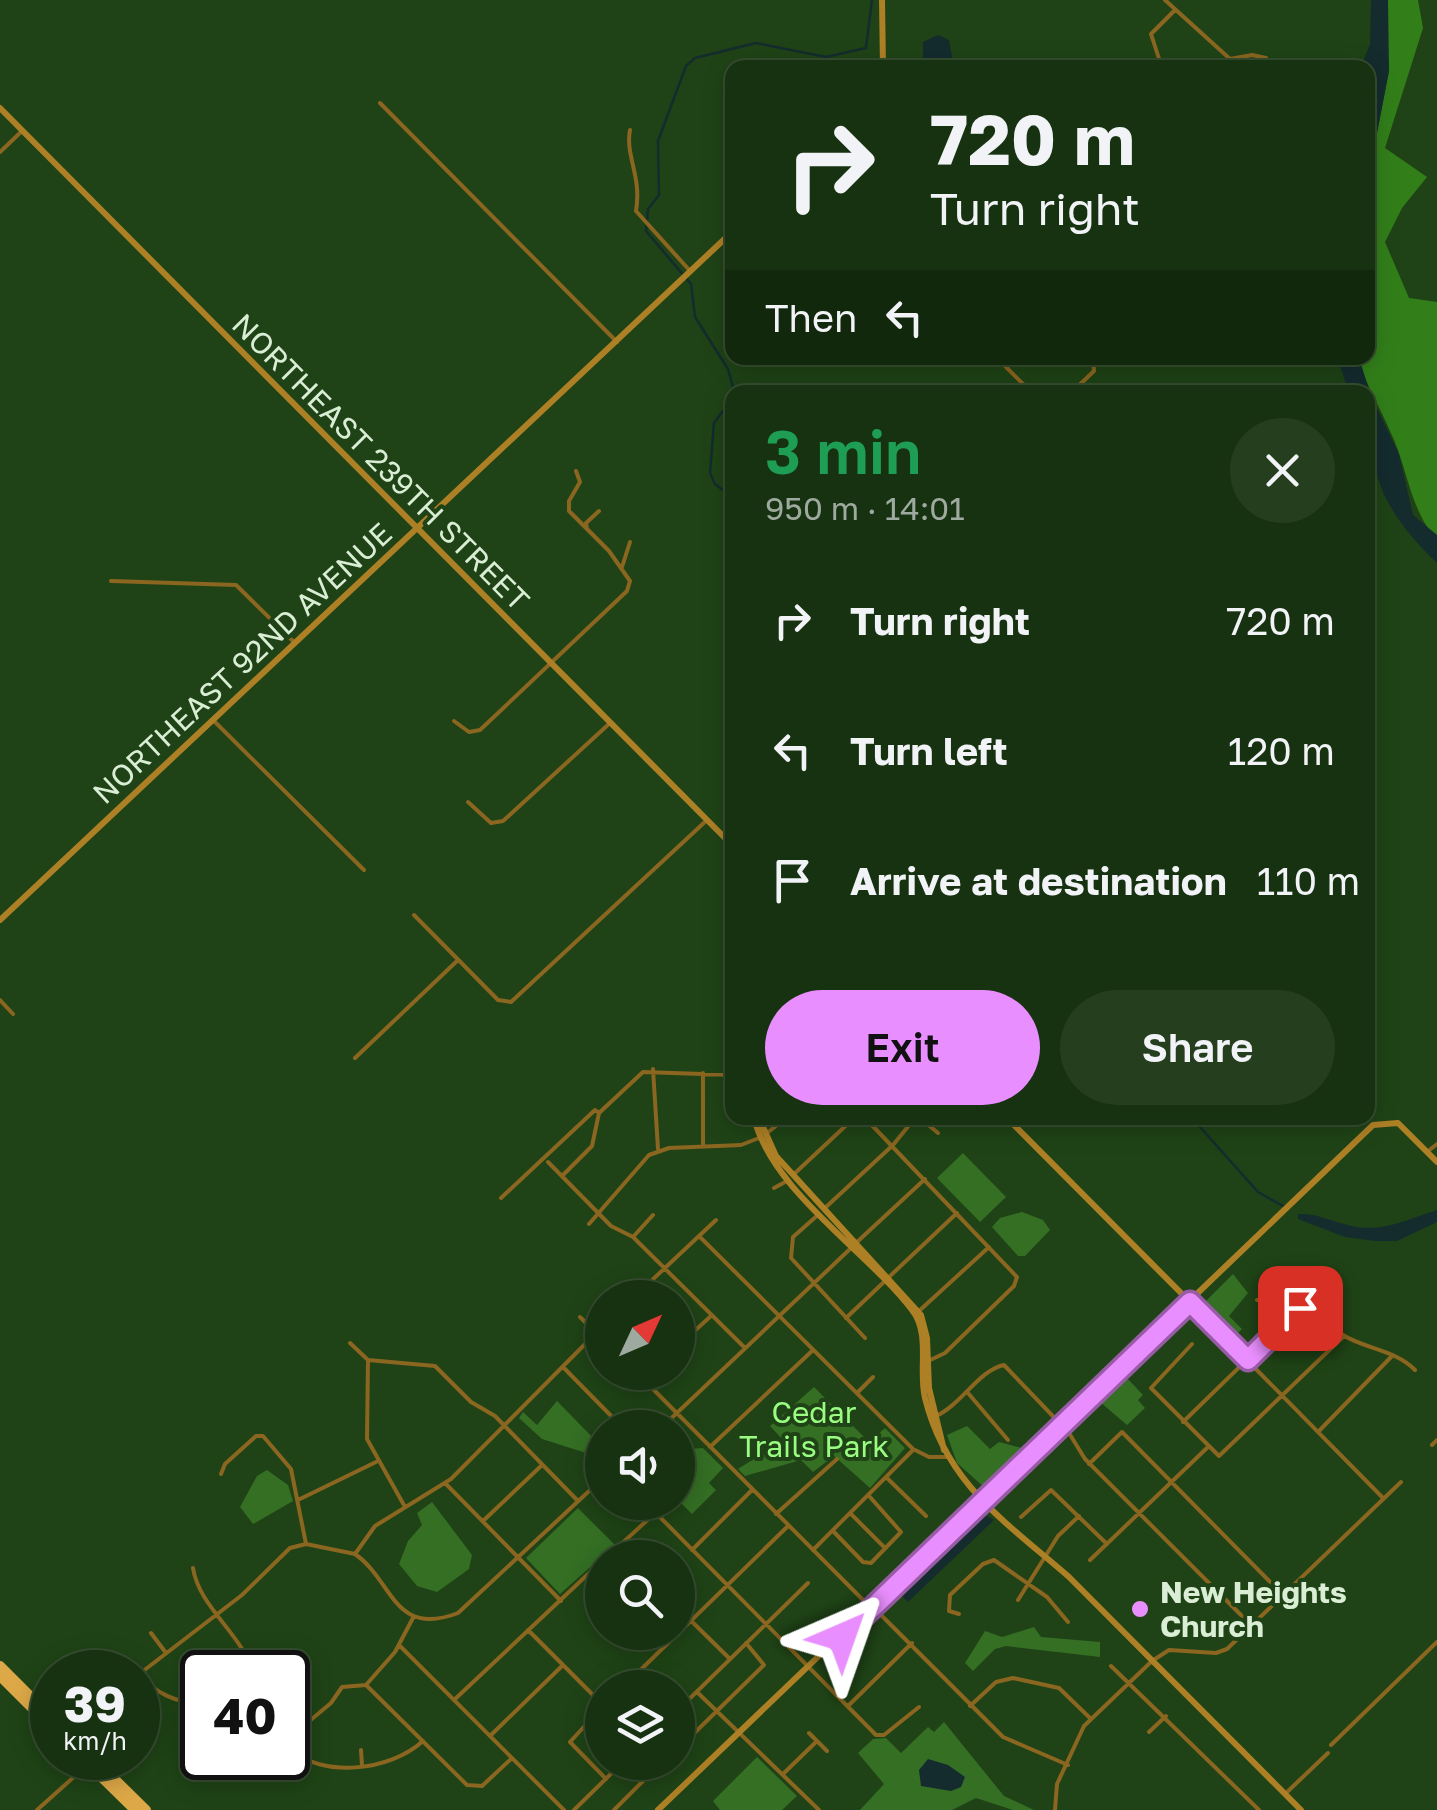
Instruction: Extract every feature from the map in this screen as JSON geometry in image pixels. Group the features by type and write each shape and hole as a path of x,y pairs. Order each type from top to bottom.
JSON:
{"highway":[{"path":"0,1666 30,1696"},
{"path":"0,1676 30,1706"},
{"path":"107,1780 135,1810"},
{"path":"111,1780 146,1810"}],"street":[{"path":"882,0 883,60"},
{"path":"1165,0 1230,59 1252,54 1266,58"},
{"path":"1159,60 1151,34 1175,10"},
{"path":"380,103 617,342"},
{"name":"NORTHEAST 239TH STREET","path":"0,108 725,838"},
{"path":"630,130 629,151 640,180 636,211 690,272"},
{"path":"0,152 22,131"},
{"name":"NORTHEAST 92ND AVENUE","path":"0,920 725,239"},
{"path":"1004,365 1024,385"},
{"path":"1079,385 1094,371 1094,365"},
{"path":"454,721 470,732 480,730 627,591 630,582 622,566 568,507 580,482 576,471"},
{"path":"587,529 586,523 599,511"},
{"path":"622,566 630,542"},
{"path":"111,581 236,584 296,643"},
{"path":"213,720 364,870"},
{"path":"468,802 491,823 503,821 610,723"},
{"path":"414,916 506,1003 515,1000 707,820"},
{"path":"355,1058 458,960"},
{"path":"0,1000 14,1014"},
{"path":"653,1070 659,1150"},
{"path":"562,1176 592,1146 599,1112 646,1071 725,1075"},
{"path":"702,1073 703,1146"},
{"path":"501,1198 595,1110 599,1112"},
{"path":"1375,1125 1382,1121 1398,1123 1437,1162"},
{"path":"758,1125 791,1177 917,1313 924,1362 920,1379 946,1454 982,1500 1043,1558 1069,1577 1301,1810"},
{"path":"589,1224 627,1183 643,1159 659,1150 740,1144 762,1136 777,1125"},
{"path":"774,1188 847,1125"},
{"path":"872,1125 1017,1279 944,1353 924,1362"},
{"path":"865,1338 794,1264 790,1250 793,1237 912,1125"},
{"path":"927,1125 938,1133"},
{"path":"1014,1125 1384,1498"},
{"path":"658,1810 1375,1125"},
{"path":"1427,1152 1437,1144"},
{"path":"548,1162 611,1226 633,1237 745,1348"},
{"path":"679,1410 925,1178"},
{"path":"846,1318 957,1213"},
{"path":"633,1237 652,1215"},
{"path":"653,1280 716,1220"},
{"path":"699,1236 913,1449 929,1457 946,1454"},
{"path":"917,1313 989,1246"},
{"path":"1258,1300 1271,1298 1320,1316 1344,1336 1414,1370"},
{"path":"1183,1422 1300,1308"},
{"path":"695,1330 712,1315"},
{"path":"580,1317 585,1322"},
{"path":"1192,1344 1151,1386 1219,1456 1344,1336"},
{"path":"350,1343 368,1360 432,1364 506,1426 579,1502"},
{"path":"355,1554 371,1530 445,1483 585,1344"},
{"path":"710,1447 813,1350"},
{"path":"1319,1432 1392,1356"},
{"path":"368,1360 366,1434 376,1462 404,1508"},
{"path":"934,1416 1002,1365 1061,1425 1089,1464 1251,1625"},
{"path":"562,1366 605,1410"},
{"path":"856,1393 874,1377"},
{"path":"654,1390 673,1410"},
{"path":"968,1393 1008,1440"},
{"path":"695,1432 870,1606"},
{"path":"1089,1464 1122,1432 1283,1594"},
{"path":"222,1474 224,1464 258,1434 287,1461 300,1499 306,1544"},
{"path":"1090,1560 1208,1447"},
{"path":"813,1550 888,1479 913,1449"},
{"path":"776,1514 837,1459"},
{"path":"300,1499 376,1462"},
{"path":"483,1521 542,1464"},
{"path":"888,1479 926,1516"},
{"path":"1055,1810 1057,1784 1077,1738 1091,1719 1152,1660 1169,1650 1216,1653 1232,1644 1401,1482"},
{"path":"445,1483 561,1601"},
{"path":"695,1547 752,1490"},
{"path":"1022,1517 1051,1490 1107,1544"},
{"path":"160,1658 218,1614 281,1554 306,1544 355,1554 391,1601 414,1616 436,1619 458,1613 585,1496"},
{"path":"833,1531 867,1564 885,1548 901,1530 870,1496"},
{"path":"851,1514 885,1548"},
{"path":"1018,1600 1043,1558 1079,1516"},
{"path":"627,1540 648,1520"},
{"path":"663,1520 682,1540"},
{"path":"695,1617 788,1526"},
{"path":"695,1553 881,1737 919,1707"},
{"path":"959,1614 949,1610 950,1596 992,1560 1052,1601 1068,1622"},
{"path":"193,1568 198,1586 242,1650"},
{"path":"454,1700 585,1578"},
{"path":"808,1582 696,1692 819,1810"},
{"path":"878,1612 1010,1743 1068,1765"},
{"path":"366,1685 399,1645 414,1616"},
{"path":"695,1625 730,1660"},
{"path":"528,1629 585,1688"},
{"path":"151,1633 166,1653"},
{"path":"1331,1745 1437,1642"},
{"path":"695,1732 764,1664 746,1643"},
{"path":"848,1706 912,1643"},
{"path":"399,1645 564,1810"},
{"path":"641,1670 661,1650"},
{"path":"490,1736 563,1665"},
{"path":"1112,1666 1259,1810"},
{"path":"970,1706 1005,1678 1054,1685 1091,1719"},
{"path":"310,1721 334,1701 342,1687 355,1682 366,1685 464,1782 475,1787 485,1784 512,1758"},
{"path":"1149,1732 1166,1716"},
{"path":"585,1725 570,1742 585,1758"},
{"path":"809,1733 828,1752"},
{"path":"783,1774 817,1741"},
{"path":"310,1760 320,1766 399,1759 423,1742"},
{"path":"361,1750 362,1765"},
{"path":"1285,1794 1328,1753"},
{"path":"37,1810 68,1780"},
{"path":"574,1810 606,1780"},
{"path":"614,1810 642,1782"}],"green space":[{"path":"1377,0 1418,0 1423,28 1385,148 1427,177 1402,208 1385,242 1409,298 1437,302 1437,540 1420,515 1375,399 1375,385 1369,385 1362,365 1375,365 1375,143 1389,71"},
{"path":"963,1153 1006,1197 980,1222 937,1178"},
{"path":"1022,1212 1043,1220 1050,1230 1025,1256 1018,1256 992,1227 1000,1218"},
{"path":"1233,1274 1248,1293 1229,1316 1242,1329 1237,1334 1205,1302"},
{"path":"1126,1377 1143,1395 1138,1400 1145,1408 1127,1425 1100,1402"},
{"name":"Cedar Trails Park","path":"814,1387 869,1442 885,1428 905,1448 870,1488 834,1456 813,1472 801,1460 745,1476 738,1469 783,1440 770,1426"},
{"path":"557,1401 585,1430 585,1453 542,1439 519,1418 523,1412 537,1425"},
{"path":"967,1426 990,1449 999,1442 1026,1449 985,1488 957,1463 947,1435"},
{"path":"703,1448 723,1468 709,1483 716,1490 695,1511 695,1449"},
{"path":"267,1470 288,1485 293,1501 253,1524 240,1507 257,1476"},
{"path":"432,1502 472,1555 469,1569 437,1592 417,1586 399,1564 408,1541 422,1525 417,1513"},
{"path":"578,1508 585,1520 590,1520 610,1540 585,1540 585,1572 560,1594 526,1558"},
{"path":"1034,1627 1041,1637 1100,1642 1100,1657 1006,1646 995,1649 973,1671 965,1663 985,1631 1002,1637"},
{"path":"944,1722 1004,1796 1034,1810 1013,1810 976,1798 952,1810 860,1810 884,1784 858,1753 873,1739 886,1738 901,1753 928,1727 934,1732"},
{"path":"757,1757 797,1796 782,1810 720,1810 713,1801"}],"water":[{"path":"1371,0 1388,0 1389,71 1375,143 1375,60 1364,60 1370,44"},
{"path":"938,35 949,40 953,60 923,60 923,42"},
{"path":"1339,365 1361,365 1368,385 1347,385"},
{"path":"1375,404 1399,454 1413,515 1437,535 1437,563 1402,524 1381,486 1375,466"},
{"path":"1437,1210 1437,1222 1397,1241 1345,1237 1298,1219 1298,1214 1311,1215 1369,1228"},
{"path":"979,1511 994,1520 908,1602 896,1590"},
{"path":"928,1759 948,1765 965,1777 961,1787 951,1791 921,1786 919,1770"}],"waterway":[{"path":"725,364 695,317 691,284 646,231 648,209 659,195 658,141 686,66 695,58 756,43 826,57 866,48 872,0"},
{"path":"725,365 732,385"},
{"path":"725,408 714,423 710,473 725,492"},
{"path":"1198,1125 1258,1192 1283,1206"}],"place":[{"name":"New Heights Church","path":"1140,1609"}],"route":[{"path":"842,1637 1190,1302 1248,1360 1300,1308"}]}
